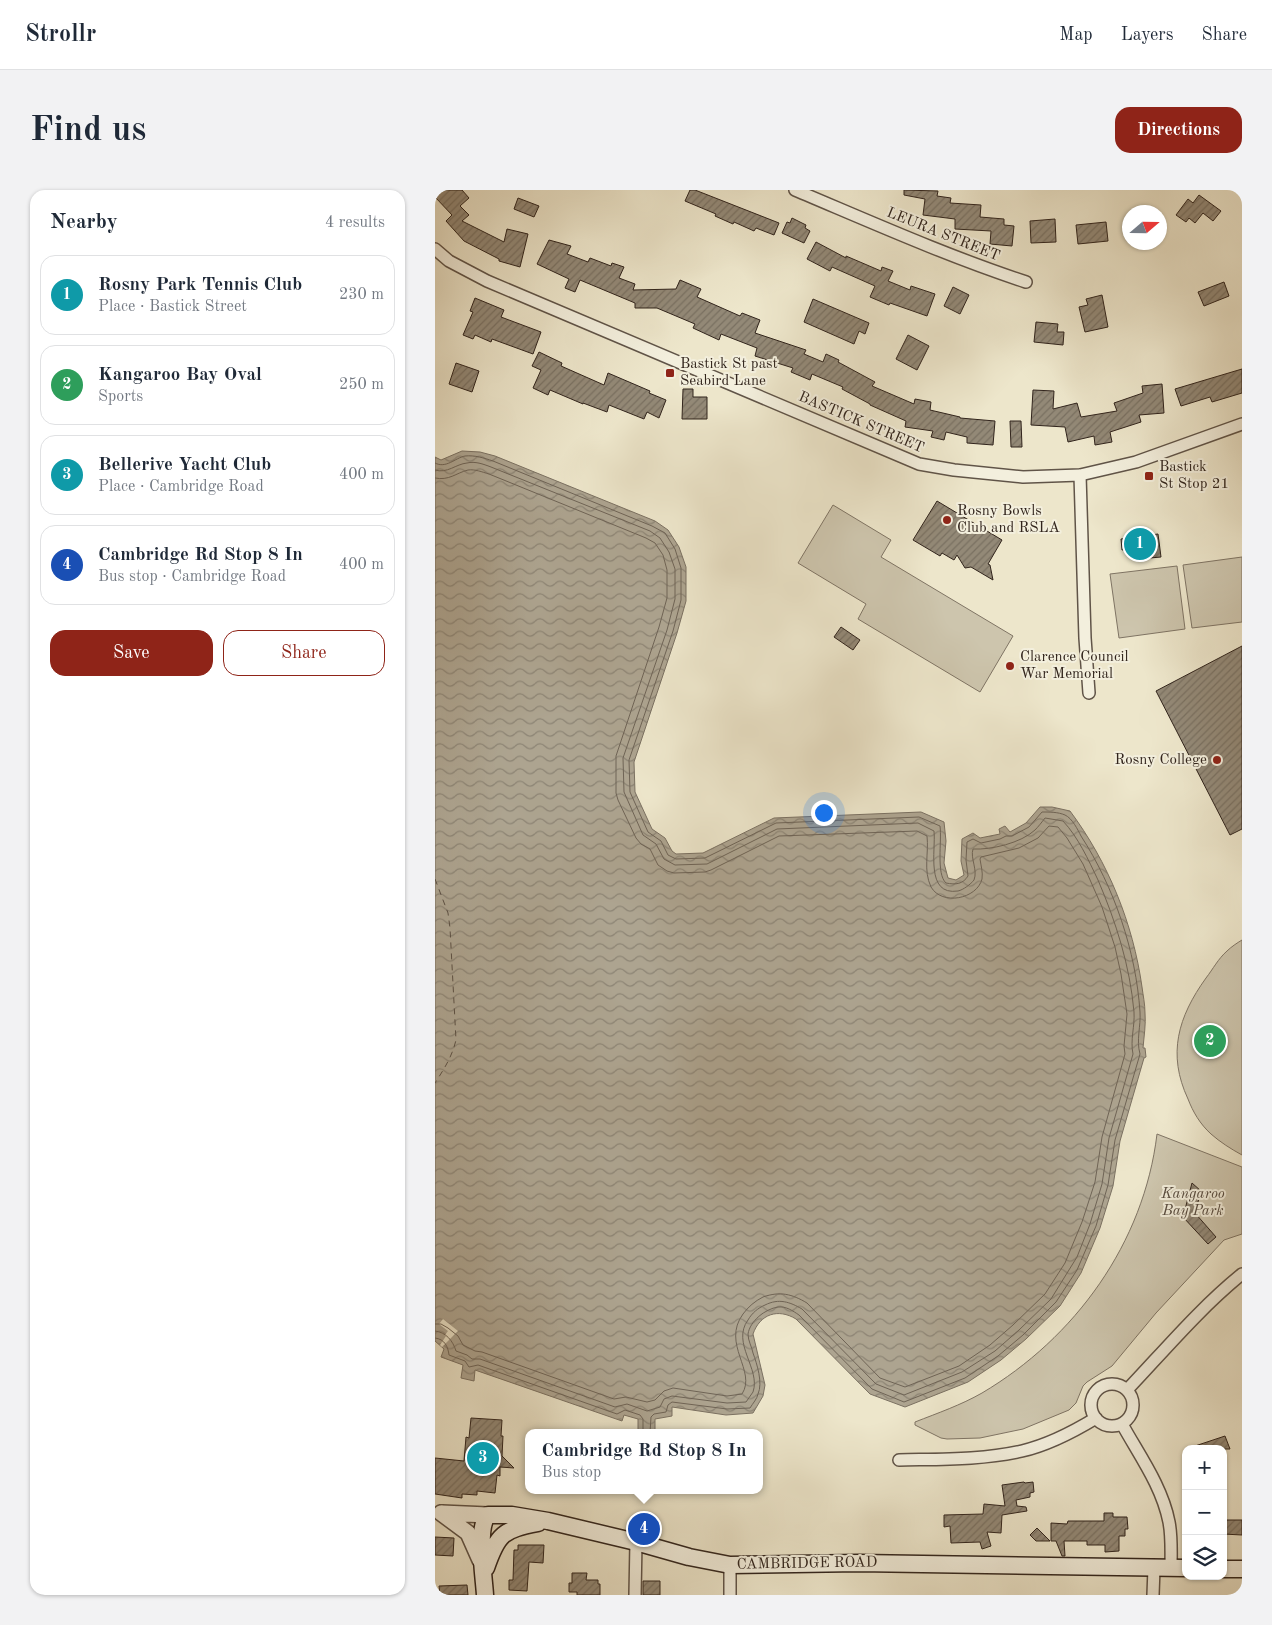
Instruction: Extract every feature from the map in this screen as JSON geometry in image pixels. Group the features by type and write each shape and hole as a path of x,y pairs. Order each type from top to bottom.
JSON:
{"main road":[{"name":"CAMBRIDGE ROAD","path":"488,1515 512,1515 548,1521 689,1557 730,1565 859,1563 1179,1568"},
{"path":"485,1595 481,1539 483,1522 488,1515"},
{"path":"484,1572 495,1542 503,1534 517,1528 548,1521"},
{"path":"1227,1569 1242,1569"}],"street":[{"name":"LEURA STREET","path":"795,190 947,254 1026,282"},
{"name":"BASTICK STREET","path":"435,249 449,261 487,281 919,464 954,470 1023,476 1080,475 1136,462 1242,424"},
{"path":"1080,475 1089,693"},
{"path":"1127,1390 1186,1326 1242,1274"},
{"path":"1112,1384 1119,1385 1127,1390 1133,1400 1133,1407 1131,1414 1121,1424 1108,1426 1096,1418 1091,1405 1095,1392 1099,1388 1112,1384"},
{"path":"899,1460 986,1457 1016,1452 1054,1440 1096,1418"},
{"path":"1121,1424 1156,1484 1163,1500 1179,1568"},
{"path":"438,1512 468,1533 475,1545 484,1572"},
{"name":"CAMBRIDGE ROAD","path":"438,1512 488,1515"},
{"path":"635,1595 636,1542"},
{"path":"730,1565 730,1595"},
{"path":"1153,1595 1154,1568"}],"green space":[{"path":"833,505 891,540 881,557 1013,636 980,692 858,619 866,604 798,563"},
{"path":"1242,557 1242,622 1192,628 1183,565"},
{"path":"1177,566 1185,629 1119,638 1110,574"},
{"path":"1242,940 1242,1155 1214,1137 1197,1118 1182,1082 1178,1067 1177,1051 1182,1022 1196,993 1221,957"},
{"name":"Kangaroo Bay Park","path":"1157,1134 1242,1167 1242,1234 1224,1240 1156,1313 1112,1366 1083,1386 1076,1403 1069,1410 1023,1429 980,1438 941,1438 915,1425 915,1422 949,1409 982,1393 1016,1371 1047,1345 1075,1316 1099,1284 1120,1249 1137,1213 1150,1174"}],"water":[{"path":"462,451 480,452 495,456 655,521 668,530 679,547 686,567 686,601 634,762 635,792 652,829 665,838 672,851 676,854 703,853 774,818 921,812 944,822 946,841 944,863 948,878 956,880 964,875 961,861 962,839 973,833 980,838 1000,834 999,829 1005,826 1010,832 1026,823 1040,807 1052,807 1070,811 1096,851 1117,894 1138,963 1144,1003 1143,1048 1145,1048 1146,1057 1144,1058 1120,1141 1113,1186 1100,1228 1081,1273 1060,1306 1026,1339 1001,1360 968,1382 905,1407 870,1394 796,1319 783,1314 776,1314 770,1315 760,1322 753,1334 765,1385 763,1396 753,1413 726,1415 672,1407 672,1416 655,1419 655,1429 638,1429 638,1419 624,1415 622,1421 475,1370 474,1381 461,1378 463,1365 441,1357 444,1349 435,1341 435,457 441,460"}],"pier":[{"path":"443,1319 458,1331 442,1347 440,1345 448,1331 439,1324"}],"building":[{"path":"435,190 462,190 469,198 460,206 469,215 462,221 504,242 507,229 528,234 520,267 499,261 499,259 464,241 446,221 452,215 435,197"},
{"path":"690,190 695,190 779,223 774,235 756,228 754,231 734,222 733,224 715,216 716,214 685,201"},
{"path":"904,190 938,191 937,196 951,198 950,203 981,205 980,217 1004,219 1004,225 1014,226 1012,246 990,244 991,231 955,229 955,219 923,215 925,199 904,195"},
{"path":"1199,195 1221,211 1213,221 1203,213 1195,223 1189,218 1186,222 1176,215 1188,199 1193,203"},
{"path":"518,198 539,206 534,217 514,209"},
{"path":"792,218 806,225 805,228 810,231 804,243 782,233 787,222 790,223"},
{"path":"1055,219 1056,242 1031,243 1030,221"},
{"path":"1106,222 1108,241 1078,244 1076,225"},
{"path":"549,240 571,246 567,254 588,262 590,258 611,266 612,263 624,267 619,278 635,284 633,290 676,289 680,280 701,289 697,297 740,316 742,313 760,320 755,333 806,350 804,354 823,362 826,354 875,382 872,386 914,404 915,399 931,402 930,410 960,418 995,421 993,445 967,443 967,437 946,432 944,440 931,437 933,431 905,427 906,421 870,405 842,389 843,387 812,374 810,380 791,372 793,368 755,356 757,348 721,334 719,340 693,328 695,324 657,308 635,308 635,303 580,280 575,292 565,288 569,279 537,264"},
{"path":"816,242 846,258 846,256 881,271 882,267 893,271 888,281 910,290 911,286 935,294 927,316 890,303 889,305 870,297 875,286 832,267 830,271 807,259"},
{"path":"1224,282 1229,296 1204,306 1198,292"},
{"path":"953,287 969,295 960,314 944,306"},
{"path":"1102,295 1108,327 1085,332 1079,307 1088,305 1086,299"},
{"path":"475,298 504,310 501,317 541,332 533,354 492,339 491,342 475,335 473,339 463,335 473,312 470,311"},
{"path":"813,299 869,323 865,334 859,331 854,344 804,322"},
{"path":"1036,322 1058,324 1057,332 1064,332 1063,345 1034,342"},
{"path":"908,335 929,346 917,370 896,359"},
{"path":"539,352 562,363 561,366 604,385 608,373 650,391 649,393 666,400 659,418 647,412 644,419 609,405 607,412 550,390 548,395 533,388 541,370 532,366"},
{"path":"456,363 479,371 472,392 449,384"},
{"path":"1242,369 1242,393 1212,402 1210,397 1181,406 1175,389"},
{"path":"1162,384 1164,413 1139,415 1141,422 1110,432 1112,442 1095,445 1094,436 1068,442 1065,427 1031,425 1033,390 1054,391 1053,409 1077,403 1081,417 1117,411 1114,403 1143,393 1142,386"},
{"path":"683,389 693,389 693,397 707,397 707,419 682,419"},
{"path":"1010,421 1021,421 1022,447 1011,447"},
{"name":"Rosny Bowls Club and RSLA","path":"937,501 1002,540 988,564 990,565 993,580 971,567 965,568 957,555 954,560 942,553 940,556 913,540"},
{"path":"1158,534 1161,557 1138,559 1137,549 1122,550 1121,539"},
{"path":"841,627 860,640 853,650 834,637"},
{"name":"Rosny College","path":"1242,646 1242,829 1230,835 1156,691"},
{"path":"1192,1183 1201,1191 1195,1213 1216,1237 1208,1244 1183,1217"},
{"path":"471,1418 502,1420 502,1456 514,1468 500,1467 500,1476 497,1475 495,1493 477,1491 477,1495 462,1494 462,1498 435,1494 435,1458 464,1461 466,1437 469,1438"},
{"path":"1225,1436 1230,1449 1227,1449 1227,1445 1198,1445"},
{"path":"1033,1482 1034,1492 1030,1493 1030,1497 1016,1500 1017,1506 1026,1507 1027,1511 1002,1515 1001,1533 987,1532 991,1546 982,1549 980,1542 951,1543 950,1526 944,1527 944,1515 983,1514 984,1504 1005,1506 1002,1485"},
{"path":"1104,1513 1113,1513 1113,1517 1127,1517 1128,1529 1125,1529 1125,1536 1119,1536 1119,1551 1105,1552 1105,1545 1087,1545 1087,1541 1064,1541 1065,1556 1062,1556 1056,1541 1051,1541 1051,1523 1067,1524 1068,1521 1104,1521"},
{"path":"1227,1520 1242,1520 1242,1535 1227,1534"},
{"path":"1037,1528 1050,1541 1036,1541 1030,1535"},
{"path":"435,1537 454,1538 453,1556 435,1555"},
{"path":"518,1545 544,1545 543,1563 529,1562 527,1591 509,1590 509,1580 513,1580 514,1550 518,1550"},
{"path":"572,1573 587,1573 586,1580 598,1580 600,1595 577,1595 577,1592 569,1592 569,1583 572,1583"},
{"path":"643,1581 660,1581 660,1595 643,1595"},
{"path":"467,1585 468,1595 440,1595 439,1586"}],"ferry route":[{"path":"435,879 448,913 450,928 456,1040 445,1068 435,1083"}],"place":[{"name":"Bastick St past Seabird Lane","path":"670,373"},
{"name":"Bastick St Stop 21","path":"1149,476"},
{"name":"Rosny Bowls Club and RSLA","path":"947,520"},
{"name":"Rosny Park Tennis Club","path":"1140,544"},
{"name":"Clarence Council War Memorial","path":"1010,666"},
{"name":"Rosny College","path":"1217,760"},
{"name":"Kangaroo Bay Oval","path":"1210,1041"},
{"name":"Bellerive Yacht Club","path":"483,1458"},
{"name":"Cambridge Rd Stop 8 In","path":"644,1529"}]}
